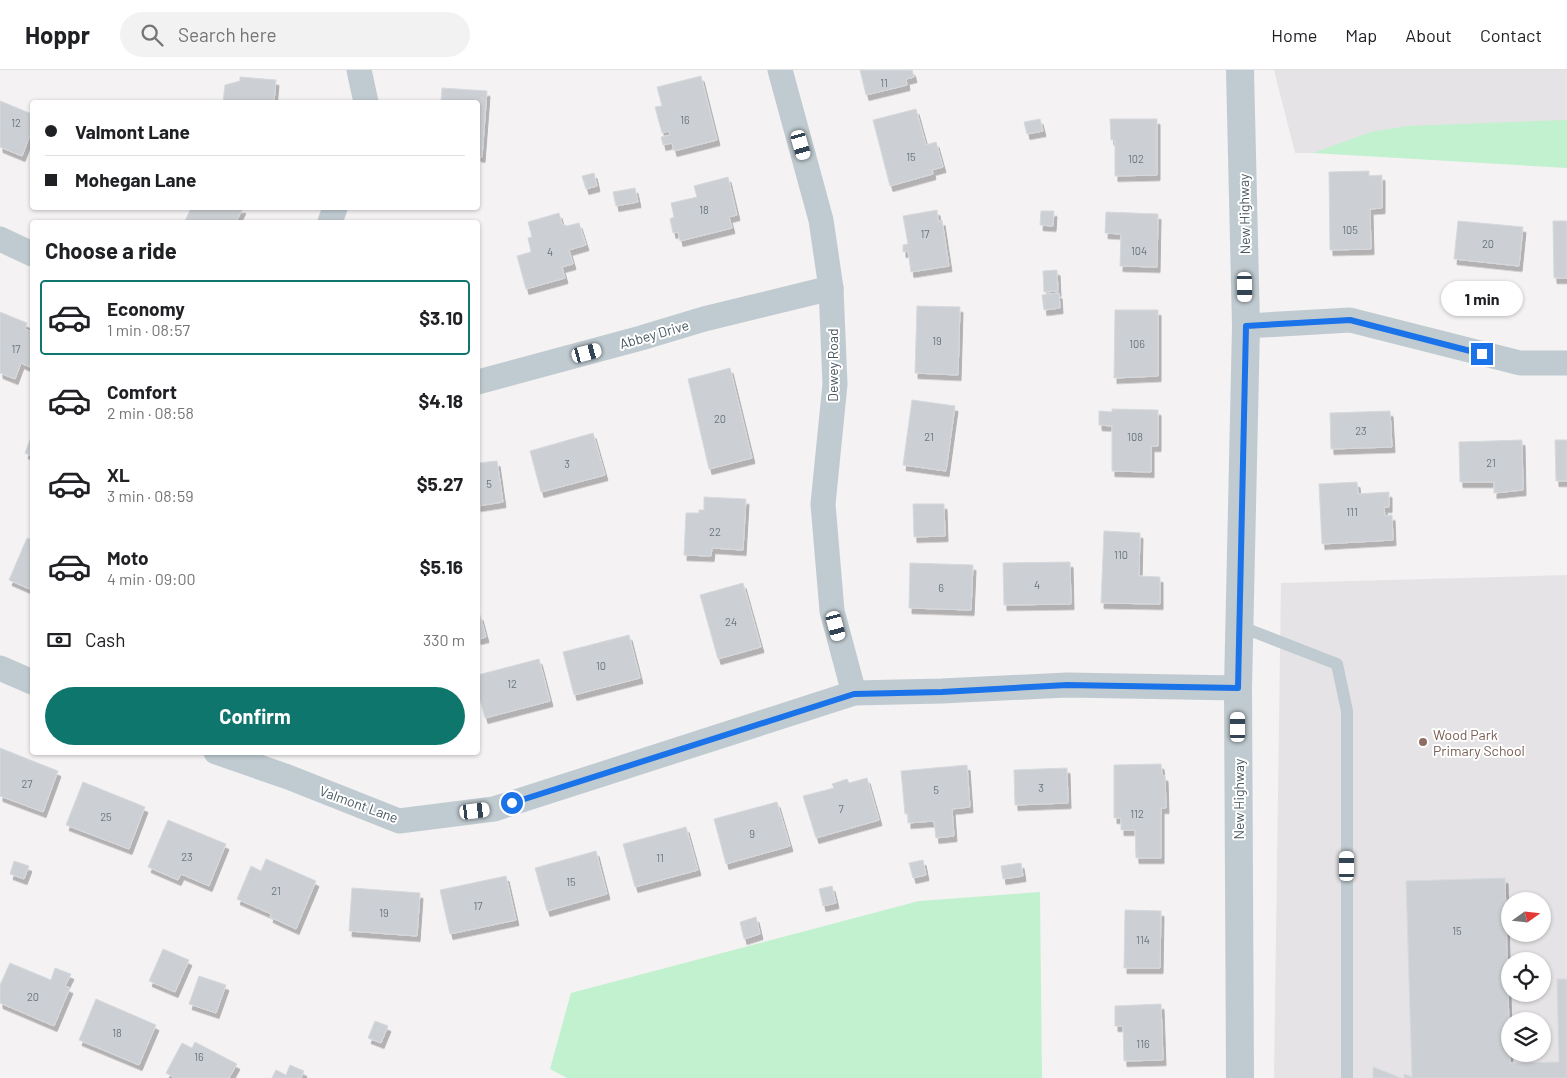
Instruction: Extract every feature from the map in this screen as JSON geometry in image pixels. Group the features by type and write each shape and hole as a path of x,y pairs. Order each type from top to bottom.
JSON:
{"street":[{"path":"359,70 366,100"},
{"name":"Dewey Road","path":"780,70 822,220 831,288 835,384 823,504 832,611 854,694"},
{"name":"New Highway","path":"1240,70 1246,326 1238,688 1240,1078"},
{"path":"0,239 30,253"},
{"name":"Abbey Drive","path":"480,381 704,319 831,288"},
{"path":"1246,326 1350,320 1520,363 1567,363"},
{"path":"0,668 30,681"},
{"name":"Valmont Lane","path":"225,755 288,777 399,821 494,809 854,694 942,692 1067,685 1238,688"}],"lane":[{"path":"1239,626 1337,664 1347,711 1346,1078"}],"shaded area":[{"path":"1274,70 1567,70 1567,154 1295,153"},
{"name":"Wood Park Primary School","path":"1567,575 1567,1078 1274,1078 1281,583"}],"green space":[{"path":"1567,120 1567,168 1313,153 1371,132 1408,126"},
{"path":"1040,892 1042,1078 567,1078 550,1069 571,993 919,901"}],"building":[{"path":"860,70 912,70 914,77 906,79 907,85 866,95"},
{"path":"701,76 717,140 674,151 672,143 663,145 661,137 670,135 669,131 662,133 655,107 662,106 657,87"},
{"path":"240,77 276,80 274,100 223,100 225,85 240,81"},
{"path":"442,88 487,91 482,157 480,156 480,100 441,100"},
{"path":"0,101 30,113 30,135 22,156 0,147"},
{"path":"916,109 926,145 936,142 943,167 932,170 933,174 890,186 873,120"},
{"path":"1040,119 1043,131 1027,134 1024,122"},
{"path":"1110,119 1157,119 1157,175 1115,176 1115,140 1111,140"},
{"path":"1369,171 1369,176 1382,175 1382,208 1370,209 1371,249 1330,250 1329,172"},
{"path":"594,173 597,186 586,189 582,176"},
{"path":"728,177 737,215 729,217 732,228 680,241 678,232 673,233 670,219 674,217 671,203 697,197 694,186"},
{"path":"635,188 638,202 616,206 613,192"},
{"path":"190,210 242,210 237,220 185,220"},
{"path":"937,210 938,222 942,220 949,266 911,272 908,251 903,252 903,245 908,244 903,216"},
{"path":"1041,211 1054,211 1053,226 1040,225"},
{"path":"1106,212 1158,214 1157,267 1120,266 1121,234 1105,233"},
{"path":"559,213 562,224 567,226 579,223 586,245 569,250 573,264 562,267 565,278 526,289 517,256 531,252 528,238 532,237 528,222"},
{"path":"1458,221 1523,227 1519,266 1454,259"},
{"path":"1553,221 1567,221 1567,278 1554,278"},
{"path":"1057,270 1058,291 1044,292 1043,271"},
{"path":"1059,293 1060,308 1044,310 1042,295"},
{"path":"917,306 960,307 958,375 915,373"},
{"path":"1115,310 1158,310 1158,376 1114,378"},
{"path":"0,312 27,323 25,329 30,331 30,367 21,363 15,379 0,373"},
{"path":"730,368 752,458 709,469 688,379"},
{"path":"912,400 955,406 946,471 903,465"},
{"path":"1112,409 1158,410 1158,446 1151,446 1151,472 1112,471 1112,426 1099,425 1099,411 1112,412"},
{"path":"1390,411 1392,447 1331,449 1330,413"},
{"path":"593,433 605,475 541,492 530,451"},
{"path":"30,440 30,455 25,453"},
{"path":"1522,440 1523,490 1494,493 1494,482 1460,482 1459,442"},
{"path":"1555,440 1567,440 1567,481 1556,481"},
{"path":"497,461 503,502 480,506 480,463"},
{"path":"1357,482 1358,494 1389,492 1389,507 1384,507 1385,516 1392,515 1393,540 1322,544 1319,484"},
{"path":"704,497 746,499 743,550 712,548 711,556 684,555 686,513 699,513 699,510 704,510"},
{"path":"913,504 944,504 945,536 914,537"},
{"path":"1104,531 1140,533 1139,576 1160,577 1160,604 1101,603"},
{"path":"27,538 30,539 30,589 9,580"},
{"path":"1070,562 1071,604 1004,605 1003,563"},
{"path":"910,563 973,565 971,610 909,608"},
{"path":"743,583 761,647 718,659 700,595"},
{"path":"480,615 486,637 480,638"},
{"path":"629,635 640,678 574,695 563,652"},
{"path":"539,659 550,701 485,718 480,699 480,674"},
{"path":"0,748 58,771 43,812 0,796"},
{"path":"1161,764 1162,775 1165,776 1166,808 1161,808 1161,858 1136,858 1135,830 1121,830 1121,818 1114,818 1114,765"},
{"path":"967,765 970,807 952,809 954,836 936,838 934,821 908,823 908,814 905,814 901,771"},
{"path":"1067,768 1068,803 1015,805 1014,770"},
{"path":"867,778 879,820 816,838 803,796 834,788 832,784 847,779 849,783"},
{"path":"83,782 145,807 129,849 66,825"},
{"path":"777,802 790,846 726,864 714,819"},
{"path":"168,820 226,844 209,886 181,874 178,880 148,867"},
{"path":"686,827 698,870 635,887 623,844"},
{"path":"596,851 607,894 547,911 535,868"},
{"path":"266,859 316,881 296,929 270,917 271,914 237,899 251,866 261,871"},
{"path":"923,860 926,875 913,878 909,863"},
{"path":"14,861 29,866 24,879 10,874"},
{"path":"1021,863 1023,876 1003,879 1001,866"},
{"path":"506,876 516,920 450,934 440,890"},
{"path":"1505,878 1505,892 1501,892 1501,942 1507,942 1507,952 1501,952 1501,1002 1508,1002 1509,1012 1501,1012 1501,1062 1559,1062 1557,979 1567,979 1567,1078 1404,1078 1404,1074 1412,1077 1406,881"},
{"path":"832,886 836,903 823,906 819,889"},
{"path":"352,888 420,893 417,936 349,931"},
{"path":"1125,910 1161,911 1160,968 1124,968"},
{"path":"756,917 760,934 744,939 740,922"},
{"path":"163,949 189,960 175,992 149,981"},
{"path":"10,963 51,980 55,968 71,974 65,986 70,988 54,1026 0,1003 0,985"},
{"path":"199,976 226,985 216,1013 189,1004"},
{"path":"96,999 156,1025 139,1065 79,1040"},
{"path":"1161,1004 1163,1060 1124,1061 1123,1026 1115,1026 1115,1006"},
{"path":"375,1021 388,1026 381,1043 368,1038"},
{"path":"195,1042 237,1064 229,1078 175,1078 166,1073 182,1043 192,1048"},
{"path":"290,1065 304,1071 301,1078 272,1078 276,1070 286,1075"},
{"path":"1373,1067 1401,1078 1373,1078"}],"place":[{"name":"Wood Park Primary School","path":"1423,742"}],"route":[{"path":"512,803 854,694 942,692 1067,685 1238,688 1246,326 1350,320 1482,354"}]}
